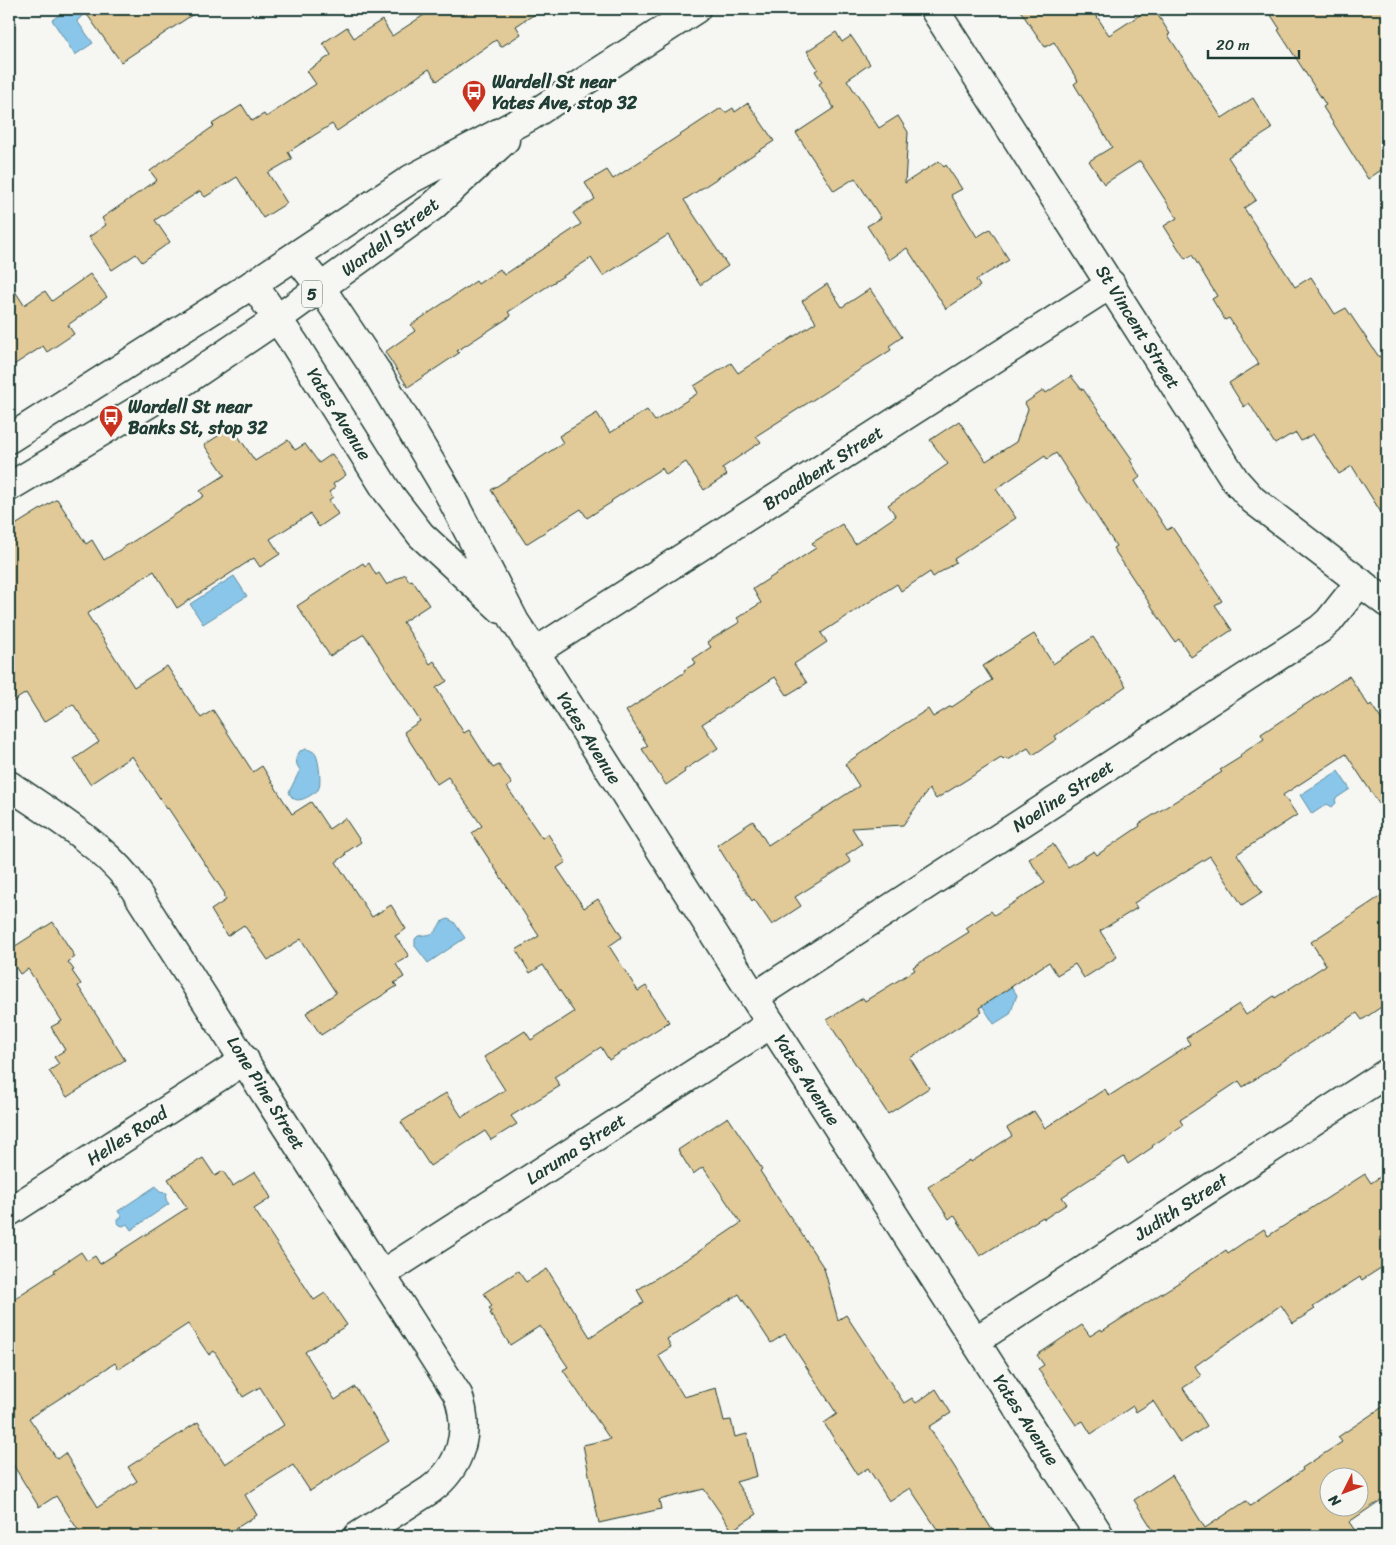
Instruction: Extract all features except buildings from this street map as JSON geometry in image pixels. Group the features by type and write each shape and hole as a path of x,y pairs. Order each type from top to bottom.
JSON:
{"main road":[{"name":"Wardell Street","path":"9,439 253,284 411,179 532,116 696,9"},
{"name":"St Vincent Street","path":"934,9 1243,491 1387,603"},
{"name":"Wardell Street","path":"9,487 173,389 321,288 432,206 532,116"},
{"name":"Yates Avenue","path":"296,256 321,288 375,369 447,490 515,622 1100,1536"},
{"name":"Yates Avenue","path":"253,284 294,343 387,491 421,535 515,622"},
{"name":"Broadbent Street","path":"535,652 1111,284"},
{"name":"Noeline Street","path":"754,997 1320,629 1329,621 1360,582"},
{"name":"Lone Pine Street","path":"9,785 93,845 119,867 138,891 458,1395 464,1417 462,1442 451,1469 439,1484 358,1536"},
{"name":"Laruma Street","path":"382,1274 771,1024"},
{"name":"Helles Road","path":"9,1212 245,1060"},
{"name":"Judith Street","path":"975,1341 1387,1073"}],"water":[{"path":"67,9 77,9 82,16 77,21 93,43 75,55 52,20"},
{"path":"234,576 247,596 203,624 190,604"},
{"path":"306,749 316,755 320,783 317,791 308,797 296,800 289,792 300,770 296,758 300,751"},
{"path":"1338,771 1350,789 1335,799 1336,803 1332,807 1327,804 1312,814 1300,795"},
{"path":"448,919 454,922 465,938 428,963 415,946 415,939 418,936 432,934 441,922"},
{"path":"1007,980 1017,995 1010,1014 994,1024 978,999"},
{"path":"156,1186 160,1192 167,1193 166,1200 169,1204 131,1230 127,1224 120,1225 118,1219 122,1217 118,1211"}],"place":[{"name":"Wardell St near Yates Ave, stop 32","path":"474,113"},
{"name":"Wardell St near Banks St, stop 32","path":"111,438"}]}
